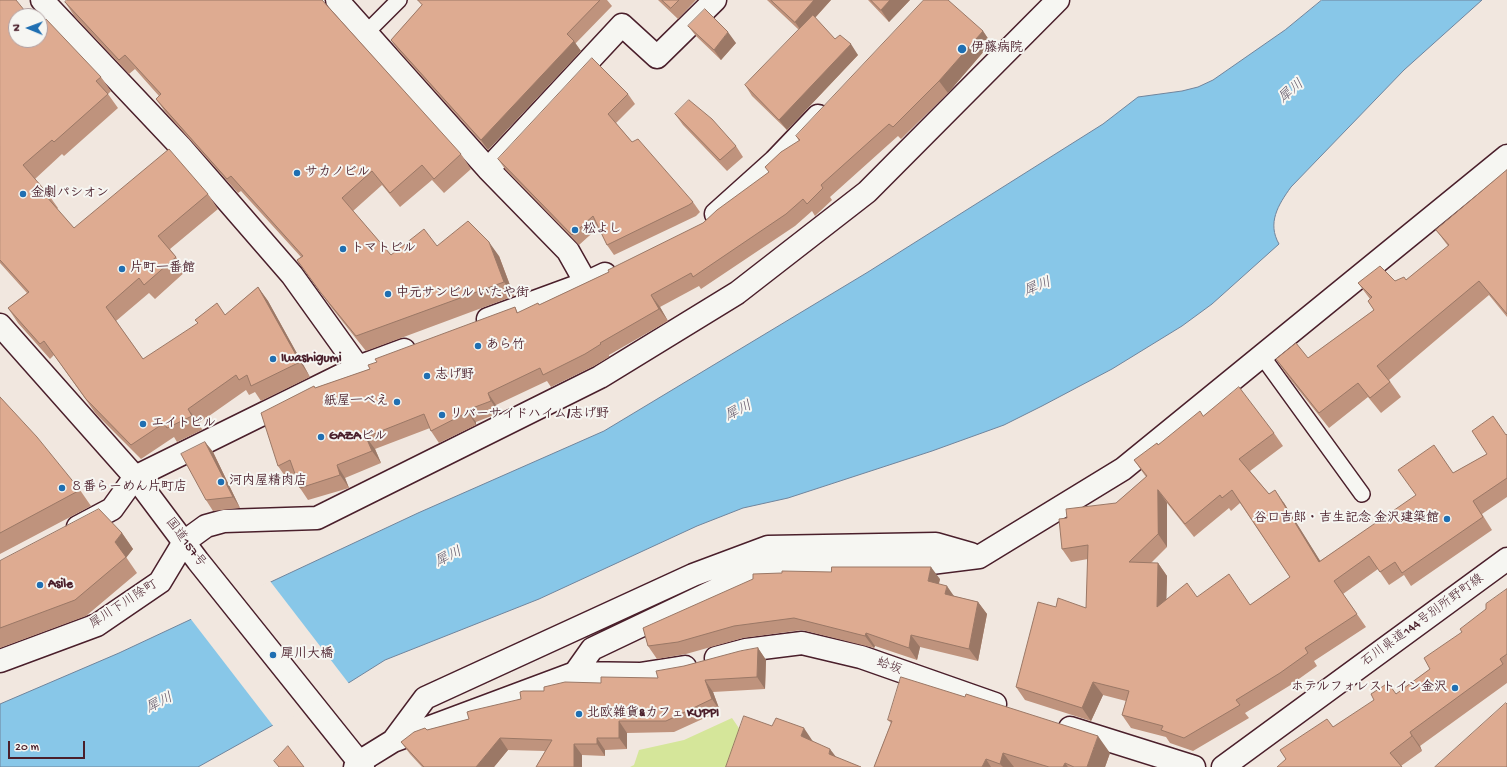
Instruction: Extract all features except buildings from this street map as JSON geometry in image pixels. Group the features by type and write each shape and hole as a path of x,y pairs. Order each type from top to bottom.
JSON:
{"main road":[{"path":"42,0 180,146 292,275 358,367"},
{"path":"337,0 488,169 568,251 586,284"},
{"path":"488,169 622,25 657,57 715,0"},
{"path":"184,542 206,526 224,521 317,518 600,377 737,293 867,192 1058,0"},
{"path":"703,226 775,161 829,104"},
{"path":"357,762 393,741 575,673 592,649 760,569 915,565 979,557 1123,469 1507,156"},
{"path":"468,327 586,284 621,267"},
{"name":"国道157号","path":"0,325 135,477 198,561 357,762"},
{"path":"60,536 112,509 135,477 358,367 424,343"},
{"name":"犀川下川除町","path":"0,661 97,625 160,582 184,542"},
{"path":"393,741 425,698 693,575 768,547 936,544 979,557"},
{"name":"石川県道144号別所野町線","path":"1223,767 1507,559"},
{"name":"蛤坂","path":"575,673 640,674 689,666 746,650 802,643 861,657 1014,710"},
{"path":"1051,722 1194,767"}],"lane":[{"path":"366,33 399,0"},
{"path":"1262,356 1362,494"}],"green space":[{"path":"732,718 747,740 736,767 630,767 634,765 639,750 684,740"}],"water":[{"name":"犀川","path":"1322,0 1482,0 1404,70 1291,187 1278,207 1274,221 1274,229 1279,244 1212,304 1182,326 1112,369 1004,425 932,451 788,498 743,508 697,526 539,599 385,660 350,682 198,767 0,767 0,704 119,653 418,513 604,431 868,272 1103,124 1138,97 1182,91 1198,87 1213,80 1285,30"}],"pier":[{"path":"270,581 350,685 274,727 190,618"}],"place":[{"name":"伊藤病院","path":"962,49"},
{"name":"サカノビル","path":"297,173"},
{"name":"金劇パシオン","path":"23,194"},
{"name":"松よし","path":"575,230"},
{"name":"トマトビル","path":"343,249"},
{"name":"片町一番館","path":"122,269"},
{"name":"中元サンビル いたや街","path":"388,294"},
{"name":"あら竹","path":"478,346"},
{"name":"Iwashigumi","path":"273,359"},
{"name":"志げ野","path":"427,376"},
{"name":"紙屋一べえ","path":"397,402"},
{"name":"リバーサイドハイム/志げ野","path":"442,415"},
{"name":"エイトビル","path":"143,424"},
{"name":"GAZAビル","path":"321,437"},
{"name":"河内屋精肉店","path":"221,482"},
{"name":"８番らーめん片町店","path":"62,488"},
{"name":"谷口吉郎・吉生記念 金沢建築館","path":"1447,519"},
{"name":"Asile","path":"40,585"},
{"name":"犀川大橋","path":"273,655"},
{"name":"ホテルフォレストイン金沢","path":"1455,688"},
{"name":"北欧雑貨&カフェ KUPPI","path":"579,714"}]}
